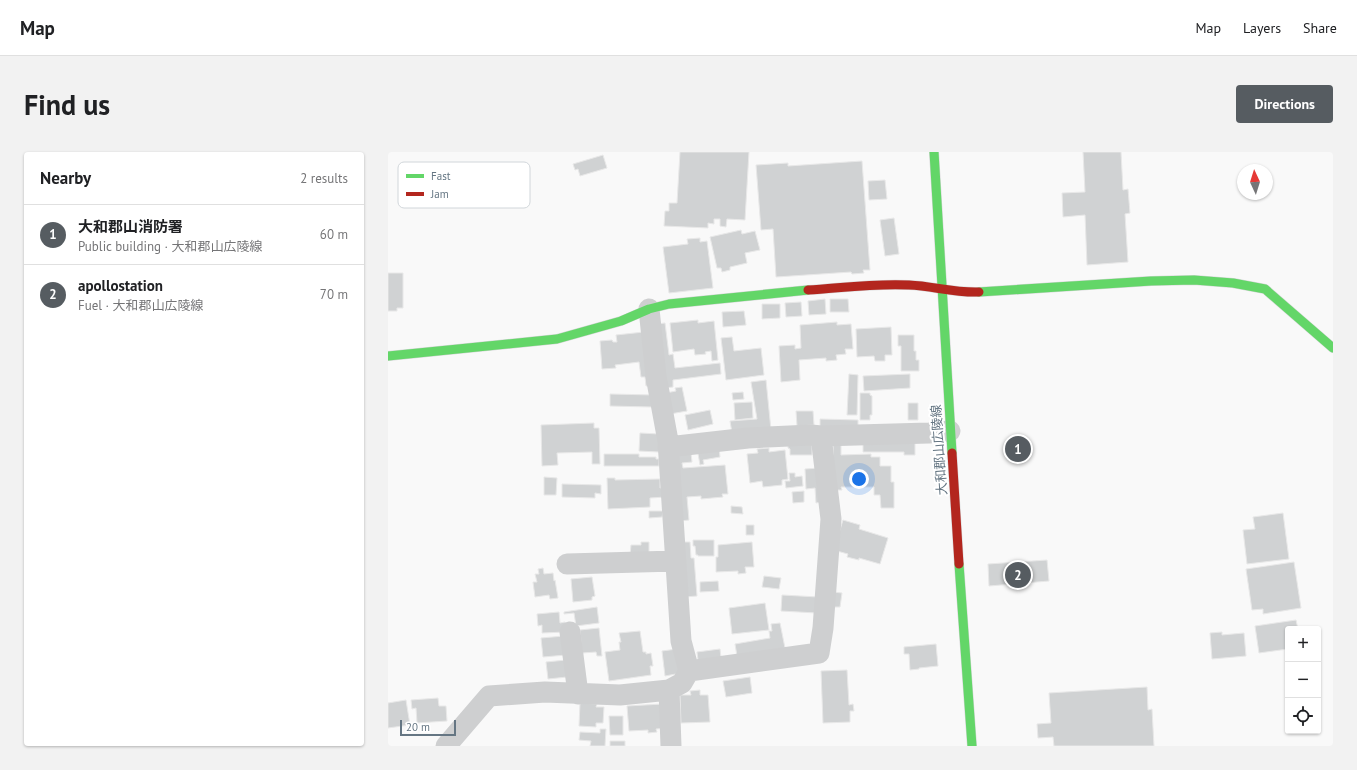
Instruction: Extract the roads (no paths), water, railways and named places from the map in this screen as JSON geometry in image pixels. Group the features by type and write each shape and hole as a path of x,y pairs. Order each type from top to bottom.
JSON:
{"street":[{"name":"大和郡山広陵線","path":"934,152 950,431 972,746"},
{"path":"388,356 557,339 621,321 649,309 669,304 805,290 880,285 910,285 942,290 971,292 1151,281 1194,280 1233,283 1265,289 1333,348"},
{"path":"446,746 489,696 544,692 620,695 669,690 682,683 689,672 681,641 668,447 656,376 649,309"},
{"path":"668,447 748,438 811,435 929,433 950,431"},
{"path":"689,672 819,653 824,628 831,519 821,436"},
{"path":"567,564 676,561"},
{"path":"570,632 578,694"},
{"path":"669,690 671,746"}],"place":[{"name":"大和郡山消防署","path":"1018,449"},
{"name":"apollostation","path":"1018,575"}]}
